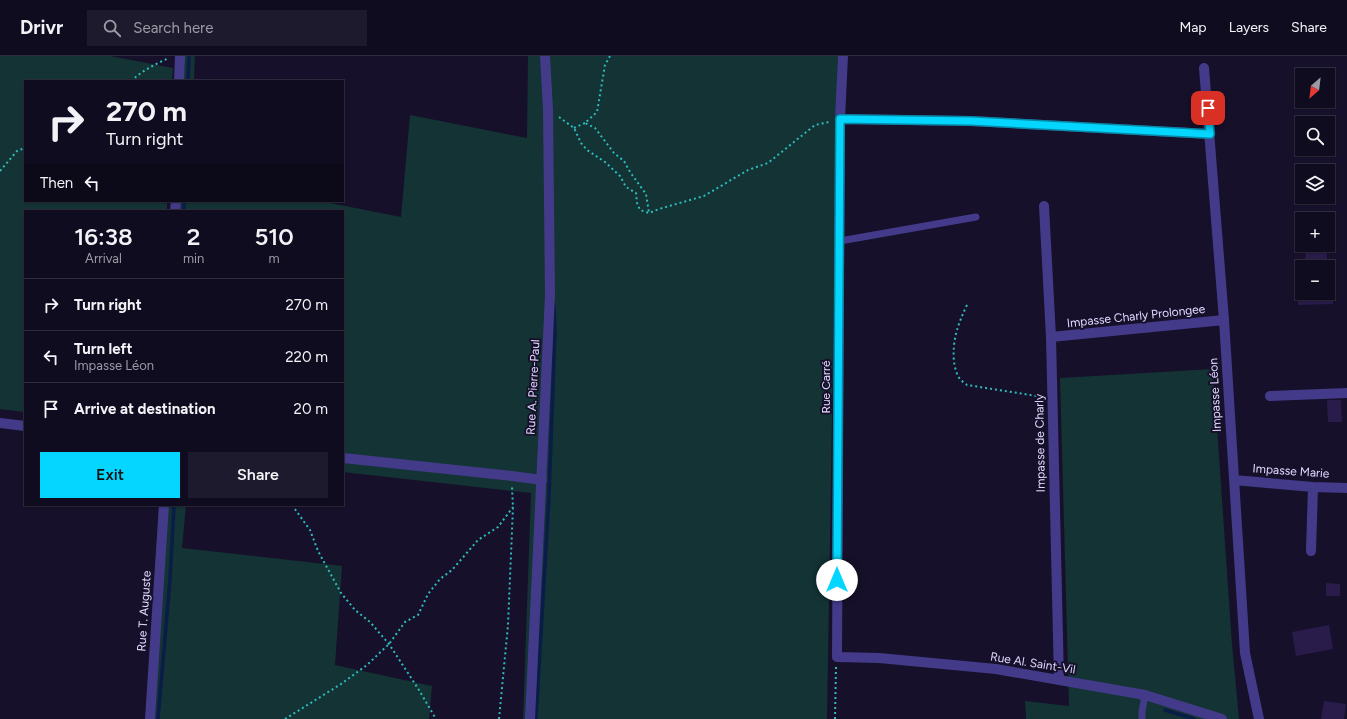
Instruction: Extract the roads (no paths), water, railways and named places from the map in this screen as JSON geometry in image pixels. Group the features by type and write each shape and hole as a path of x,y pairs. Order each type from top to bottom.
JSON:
{"street":[{"path":"179,80 180,56"},
{"name":"Rue A. Pierre-Paul","path":"530,719 550,295 546,56"},
{"name":"Rue Carré","path":"837,657 840,119 843,56"},
{"name":"Impasse Léon","path":"1204,68 1224,320 1245,653 1259,719"},
{"path":"840,119 971,121 1210,134"},
{"name":"Impasse de Charly","path":"1044,206 1052,398 1059,680"},
{"name":"Impasse Charly Prolongee","path":"1050,337 1224,320"},
{"path":"1270,396 1347,393"},
{"path":"0,423 24,426"},
{"path":"344,458 542,480"},
{"name":"Impasse Marie","path":"1234,480 1313,487 1347,488"},
{"path":"1311,551 1313,487"},
{"name":"Rue T. Auguste","path":"150,719 164,506"},
{"name":"Rue Al. Saint-Vil","path":"837,657 879,658 996,669 1145,695 1222,719"}],"lane":[{"path":"840,241 976,218"},
{"path":"1142,719 1145,695"}],"waterway":[{"path":"188,80 189,56"},
{"path":"184,202 184,210"},
{"path":"536,719 549,496 555,331 554,305"},
{"path":"158,719 170,580 174,506"},
{"path":"1165,710 1194,719"}]}
